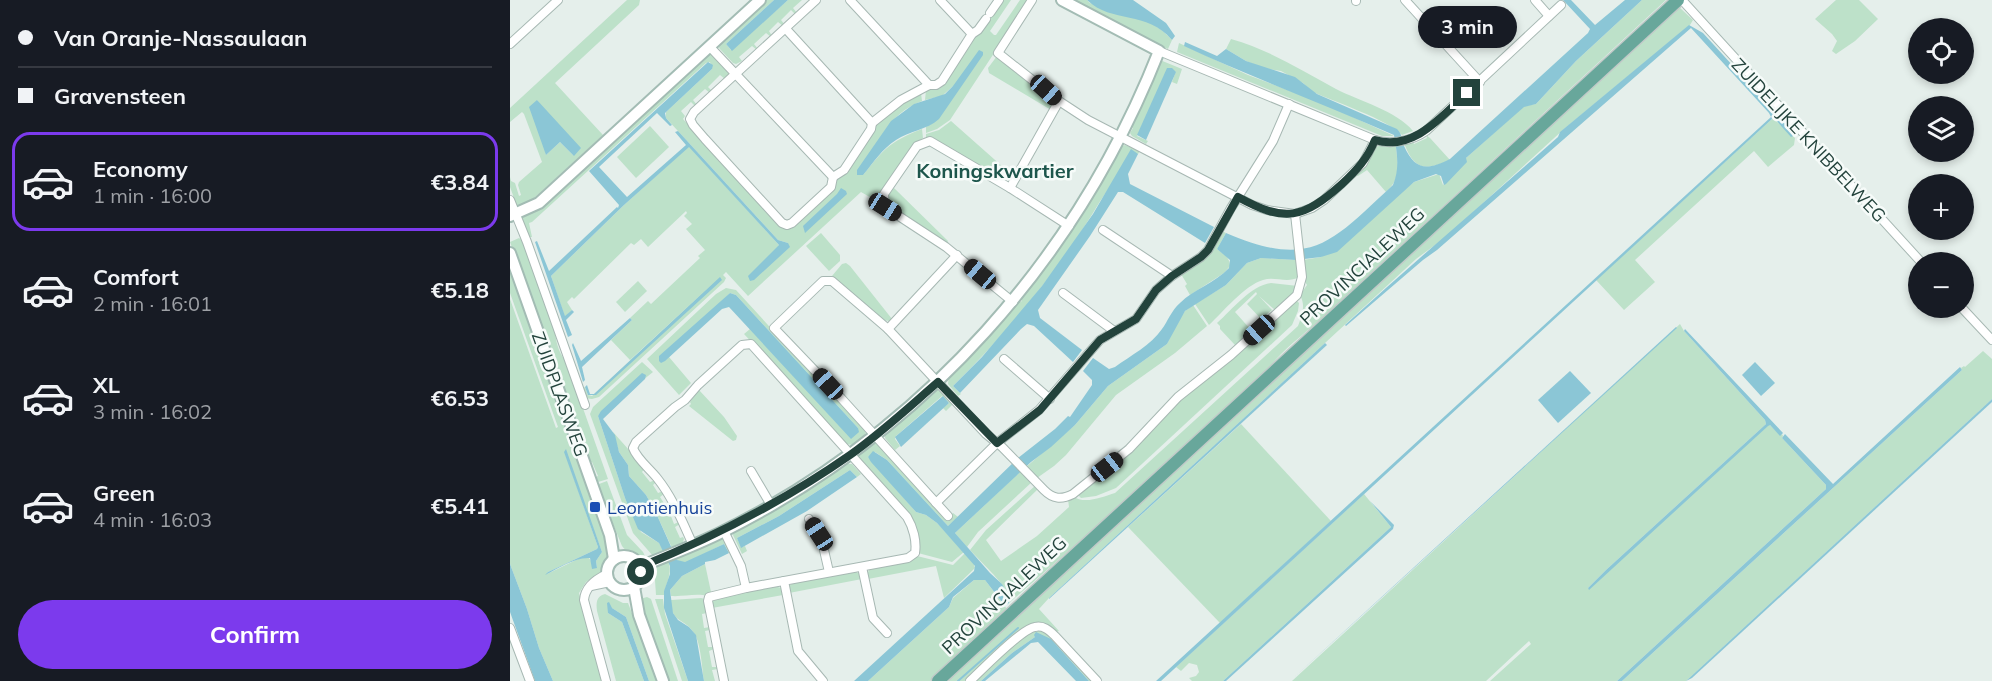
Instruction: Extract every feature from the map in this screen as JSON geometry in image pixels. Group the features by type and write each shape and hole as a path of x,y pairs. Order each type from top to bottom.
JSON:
{"main road":[{"name":"PROVINCIALEWEG","path":"938,681 1678,1"}],"street":[{"path":"510,44 558,0"},
{"path":"513,215 539,203 760,0"},
{"path":"816,0 690,118 705,139 786,225 792,223 831,187 833,177 844,170 871,129 872,123 901,100 929,85 939,84 969,42 972,34 978,30 999,0"},
{"path":"850,0 929,85"},
{"path":"940,0 972,34"},
{"path":"1032,0 998,53 1059,101 1121,138 1267,210 1295,214 1312,208 1324,200 1363,163 1375,140"},
{"path":"1062,0 1159,51 1384,142 1405,140 1419,136 1426,131 1561,6"},
{"path":"1405,0 1480,82"},
{"path":"1535,0 1550,16"},
{"name":"ZUIDELIJKE KNIBBELWEG","path":"1678,1 1697,18 1912,252"},
{"path":"786,29 872,123"},
{"path":"710,47 833,177"},
{"path":"640,567 724,531 771,505 851,454 938,382 1013,302 1069,226 1121,138 1159,51"},
{"path":"1010,188 1059,101"},
{"path":"936,503 997,443 1026,422 1050,399 1100,340 1136,319 1156,290 1208,250 1273,141 1289,104"},
{"path":"1013,302 957,255 885,207 884,194 917,146 930,141 1069,226"},
{"name":"ZUIDPLASWEG","path":"510,200 513,215 527,242 585,405"},
{"path":"948,516 774,328 823,281 832,281 888,329 1050,495 1062,499 1073,494 1129,449 1178,397 1232,355 1297,295 1302,277 1295,214"},
{"path":"1103,230 1172,276"},
{"name":"ZUIDPLASWEG","path":"510,253 619,557"},
{"path":"888,329 957,255"},
{"path":"1063,293 1114,331"},
{"path":"1971,318 1992,340"},
{"path":"693,545 674,502 633,448 636,442 685,400 698,385 744,344 751,344 907,516 911,525 916,547 915,554 908,558 709,597 724,681"},
{"path":"1004,359 1050,399"},
{"path":"751,471 771,505"},
{"path":"809,519 821,537 829,572"},
{"path":"724,531 741,566 746,588"},
{"path":"619,557 634,559 640,567 641,578 629,588 616,588 609,578 609,566 619,557"},
{"path":"862,567 873,618 887,633"},
{"path":"606,681 584,596 597,579 609,578"},
{"path":"784,581 798,651 823,681"},
{"path":"629,588 663,681"},
{"path":"970,681 1028,629 1040,626 1048,629 1097,681"},
{"path":"510,628 530,681"}],"green space":[{"path":"627,0 640,0 639,5 555,83 603,135 532,200 517,206 510,187 510,177 515,183 519,196 521,195 519,182 542,162 524,114 522,112 510,122 510,108","holes":["537,100 574,156 560,142 546,155"]},
{"path":"767,0 774,0 726,44 731,50 788,0 802,0 793,8 797,13 791,10 781,20 785,25 778,22 769,31 771,37 766,33 754,44 757,50 752,46 739,57 742,61 733,63 719,48 720,43"},
{"path":"1002,0 1011,0 990,31 994,35 1020,0 1029,0 950,120 926,133 926,127 944,110 953,86 942,96 925,100 926,90 939,89 943,86 972,43 974,36"},
{"path":"1070,0 1087,0 1155,26 1172,40 1168,49 1162,48"},
{"path":"1642,0 1666,0 1290,346 1264,374 1127,500 1009,603 1008,594 1002,584 970,550 986,530 1036,485 1039,488 986,540 1001,561 1037,536 1069,507 1068,499 1073,496 1077,499 1088,500 1115,493 1298,326 1303,307 1300,295 1307,285 1304,280 1303,260 1321,257 1414,182 1439,174 1443,185 1466,162 1466,158 1524,106 1536,104 1576,61"},
{"path":"1836,0 1859,0 1878,19 1855,41 1836,54 1832,51 1837,41 1815,19"},
{"path":"1679,7 1693,20 1690,25 1564,129 1446,237 1416,259 1049,598 1039,609 1059,631 1056,632 1040,624 1028,625 965,681 945,681 1226,422 1257,397 1285,368"},
{"path":"1231,39 1272,55 1336,89 1388,112 1413,131 1402,135 1373,117 1311,91 1303,83 1281,71 1263,68 1246,61 1226,49"},
{"path":"1179,43 1248,75 1327,105 1394,136 1382,136 1177,52"},
{"path":"709,53 713,54 729,74 725,79 720,75 708,87 712,91 710,93 705,89 693,100 697,105 691,102 681,111 685,116 683,119 782,227 837,178 846,174 876,124 893,109 921,93 922,101 891,122 863,175 895,142 922,129 923,138 916,142 882,193 880,203 861,192 748,296 726,272 723,275 726,278 724,282 599,397 584,398 581,390 585,387 588,395 592,396 720,277 630,360 611,340 632,320 630,318 648,301 651,304 700,258 698,256 705,250 686,229 692,224 684,216 686,211 648,247 641,239 634,245 631,243 574,299 572,297 567,302 572,310 565,317 551,276 689,146 779,245 777,249 788,243 778,240 666,118 666,112 712,69 710,62 706,63 529,223 532,237 527,237 522,221 524,215 540,207"},
{"path":"997,56 1046,94 1044,97 1046,99 1049,96 1053,101 1051,110 989,73 988,68"},
{"path":"1160,60 1182,69 1177,84 1172,82 1176,71 1137,136 1148,141 1146,144 1132,136 1130,133 1133,128 1130,126"},
{"path":"1772,119 1795,138 1794,145 1768,167 1754,151 1635,260 1655,282 1624,310 1596,280"},
{"path":"951,121 1012,175 1010,179 1004,181 926,137 926,134 939,130"},
{"path":"650,126 669,147 636,178 617,157"},
{"path":"1426,135 1450,160 1426,167 1416,163 1404,143 1413,142 1414,144 1427,138"},
{"path":"1125,145 1140,151 1118,176 1084,228 1032,299 994,344 953,386 961,394 958,396 948,384 949,376 1018,300 1021,302 1020,298 1067,236 1120,147"},
{"path":"1396,145 1397,175 1386,192 1367,170 1356,175 1368,163 1376,147"},
{"path":"894,188 948,241 947,243 888,204 887,197"},
{"path":"1222,231 1226,233 1217,249 1227,258 1230,266 1224,273 1190,295 1181,274 1206,257"},
{"path":"821,233 840,255 840,261 829,271 806,246"},
{"path":"519,238 524,242 556,330 558,347 567,363 608,479 598,482 592,462 589,463 510,242"},
{"path":"1261,258 1298,260 1299,277 1290,280 1268,279 1256,283 1242,293 1209,325 1195,304 1226,285 1247,263"},
{"path":"846,263 892,319 890,321 881,320 832,276 842,264"},
{"path":"510,265 588,484 586,485 593,508 597,508 609,558 604,570 586,582 579,593 602,681 553,681 510,564 510,299 556,428 558,427 510,293","holes":["564,450 602,552 596,561 597,568 588,557 578,559 547,574 598,547"]},
{"path":"638,281 647,291 625,312 616,302"},
{"path":"1271,283 1298,286 1295,294 1264,323 1262,321 1275,310 1259,296 1272,310 1261,319 1247,304 1257,294 1256,292 1235,312 1252,331 1260,323 1262,325 1232,350 1235,345 1217,323 1249,293"},
{"path":"726,288 736,290 866,432 864,436 853,445 846,444 744,334 750,329 851,438 858,428 736,295 730,293 665,361 669,357 691,383 679,395 647,359 716,294"},
{"path":"1295,299 1299,303 1292,325 1116,488 1096,496 1081,498 1076,493 1179,398"},
{"path":"1193,305 1207,326 1175,353 1116,395 1066,455 1037,478 1026,467 1075,425 1108,386 1167,344 1178,321"},
{"path":"1680,324 1765,420 1766,424 1588,588 1768,425 1780,435 1782,434 1782,438 1826,485 1826,489 1617,681 1490,681 1531,644 1529,641 1486,681 1292,681"},
{"path":"1983,351 1992,359 1992,399 1686,681 1622,681 1962,370 1961,368"},
{"path":"642,362 653,372 598,416 625,498 641,532 659,543 664,552 653,556 633,533 590,414 593,407"},
{"path":"699,390 724,417 737,436 736,440 733,441 689,406"},
{"path":"935,390 940,390 953,404 946,411 943,408 949,403 942,396 896,436 895,439 900,446 895,450 885,438 885,432"},
{"path":"1241,424 1331,521 1220,623 1128,527"},
{"path":"613,432 645,468 642,472 650,482 655,480 653,485 658,493 663,491 664,494 660,497 667,508 672,506 673,509 669,511 674,524 679,522 680,524 675,527 680,538 684,539 682,544 672,548 646,495 629,476 628,465 619,452"},
{"path":"871,443 877,443 947,519 953,513 958,517 948,526 887,460 875,452 868,457 916,512 926,515 937,523 964,552 952,562 918,553 915,526 858,458 859,452"},
{"path":"842,464 852,464 861,474 857,477 850,470 779,516 737,538 741,547 745,546 747,551 742,554 733,535 734,529"},
{"path":"1022,470 1032,482 978,532 967,547 955,533"},
{"path":"607,481 627,535 643,552 647,560 633,556 622,546 598,487 599,484"},
{"path":"1364,494 1391,527 1223,681 1192,681 1189,678 1196,676 1199,672 1197,665 1189,663 1181,671 1176,667"},
{"path":"721,537 731,552 729,553 724,544 685,563 679,562 674,557"},
{"path":"965,553 973,561 975,568 944,598 936,566 868,579 870,569 908,561 917,556 953,565"},
{"path":"668,560 669,574 664,595 656,595 654,566"},
{"path":"705,564 711,592 707,596 671,596 670,590 682,576"},
{"path":"854,571 860,574 862,579 789,593 790,585 794,583"},
{"path":"974,580 985,580 1007,609 930,681 868,681 949,607 953,598"},
{"path":"775,586 781,588 783,595 712,608 712,601 716,598"},
{"path":"605,594 623,603 628,603 658,681 649,681 626,617 612,608 608,613 622,622 644,681 616,681 597,611 597,600"},
{"path":"647,597 651,599 678,681 667,681 640,599"},
{"path":"655,599 663,599 665,614 688,681 682,681"},
{"path":"705,599 707,613 702,614 704,628 710,627 710,630 705,631 708,647 714,649 709,651 712,667 718,669 712,670 715,681 704,681 696,637 690,628 675,617 671,607 671,600"},
{"path":"1038,630 1048,633 1093,681 1089,681 1051,639 1035,637 1012,653 981,681 975,681 1028,633"}],"water":[{"path":"774,0 788,0 732,51 726,44"},
{"path":"1087,0 1133,0 1166,23 1175,36 1172,40 1152,24 1107,12"},
{"path":"1563,0 1571,0 1595,25 1625,0 1642,0 1576,61 1536,104 1524,107 1466,158 1467,162 1446,184 1444,185 1441,176 1436,174 1414,182 1337,252 1321,257 1296,260 1261,258 1247,263 1226,285 1185,311 1167,344 1108,386 1075,425 1031,462 955,533 1002,584 1009,596 1009,603 1005,606 985,580 974,580 953,597 949,607 868,681 854,681 974,571 975,566 937,523 926,515 916,512 871,462 868,457 873,451 887,460 948,526 1018,458 1068,416 1070,417 1092,385 1092,380 1083,371 1093,358 1109,369 1115,367 1152,340 1174,309 1186,298 1229,268 1230,260 1217,249 1226,233 1256,244 1280,249 1301,249 1319,244 1353,222 1393,185 1397,166 1394,135 1210,58 1184,46 1185,42 1217,56 1226,49 1246,61 1295,77 1317,94 1397,129 1412,160 1422,166 1428,166 1450,159 1588,33 1590,29"},
{"path":"1689,25 1703,33 1784,122 1793,136 1791,137 1775,119 1772,119 1161,681 1156,681 1771,117 1691,28 1437,250 1345,325 1558,137 1560,132"},
{"path":"979,50 983,52 983,55 939,119 929,126 896,140 882,152 863,175 857,175 857,170 891,121 914,104 945,94"},
{"path":"708,62 713,65 712,69 665,113 672,125 670,126 657,113 599,167 627,197 686,145 675,132 678,131 778,240 788,243 790,247 754,280 750,281 748,276 779,245 689,147 624,205 551,276 565,316 572,310 574,312 566,320 572,335 568,337 535,242 537,241 549,271 618,208 619,205 589,171"},
{"path":"1167,68 1172,68 1176,72 1146,140 1137,135"},
{"path":"537,100 581,148 574,156 560,142 546,155 529,107"},
{"path":"1131,149 1138,154 1128,174 1130,184 1214,227 1205,243 1123,192 1118,192 1038,310 1040,318 1082,350 1073,362 1034,326 1027,324 960,393 953,386 982,357 1042,286 1093,214"},
{"path":"841,188 847,194 805,233 803,226"},
{"path":"720,277 722,280 596,395 588,395 585,387 587,385 590,394 594,394"},
{"path":"730,293 736,295 858,428 859,432 851,439 729,307 722,309 665,361 661,363 659,361 659,356"},
{"path":"630,318 632,320 582,367 585,380 583,382 573,343 581,361"},
{"path":"1676,327 1677,328 1290,681"},
{"path":"1685,329 1783,433 1780,436 1770,425 1768,426 1589,590 1588,588 1606,570 1766,424 1765,420 1684,331"},
{"path":"1325,343 1327,345 1049,599 1049,598"},
{"path":"1755,362 1775,383 1761,396 1742,375"},
{"path":"1960,367 1962,370 1622,681 1617,681 1826,489 1826,485 1782,438 1785,434 1833,484"},
{"path":"1570,371 1591,393 1558,423 1538,400"},
{"path":"642,373 646,375 645,379 603,419 615,435 619,452 628,465 629,476 646,495 677,560 685,562 724,544 729,553 705,562 682,576 670,590 673,613 696,635 704,681 688,681 664,608 664,591 670,574 670,566 659,543 638,529 625,498 598,416"},
{"path":"943,396 949,403 901,447 895,437"},
{"path":"1992,399 1992,402 1692,678 1686,681"},
{"path":"566,449 602,552 596,561 597,568 592,569 590,558 584,558 545,575 598,547 564,452"},
{"path":"850,470 857,477 807,511 741,548 737,538 779,516"},
{"path":"1370,501 1394,525 1393,529 1226,681 1223,681 1391,527"},
{"path":"510,564 553,681 535,681 510,612"},
{"path":"609,602 612,608 626,617 649,681 644,681 622,622 608,613 607,603"},
{"path":"1036,632 1051,639 1089,681 1076,681 1038,642 1031,643 985,681 981,681 1012,653 1035,637"}],"waterway":[{"path":"958,681 1018,628"}],"place":[{"name":"Leontienhuis","path":"595,507"}],"district":[{"name":"Koningskwartier","path":"995,170"}],"route":[{"path":"641,572 640,567 724,531 810,481 881,431 938,382 997,443 1040,410 1100,340 1136,319 1156,290 1208,250 1238,197 1267,210 1287,214 1304,212 1324,200 1363,163 1375,140 1388,143 1419,136 1467,93"}]}
